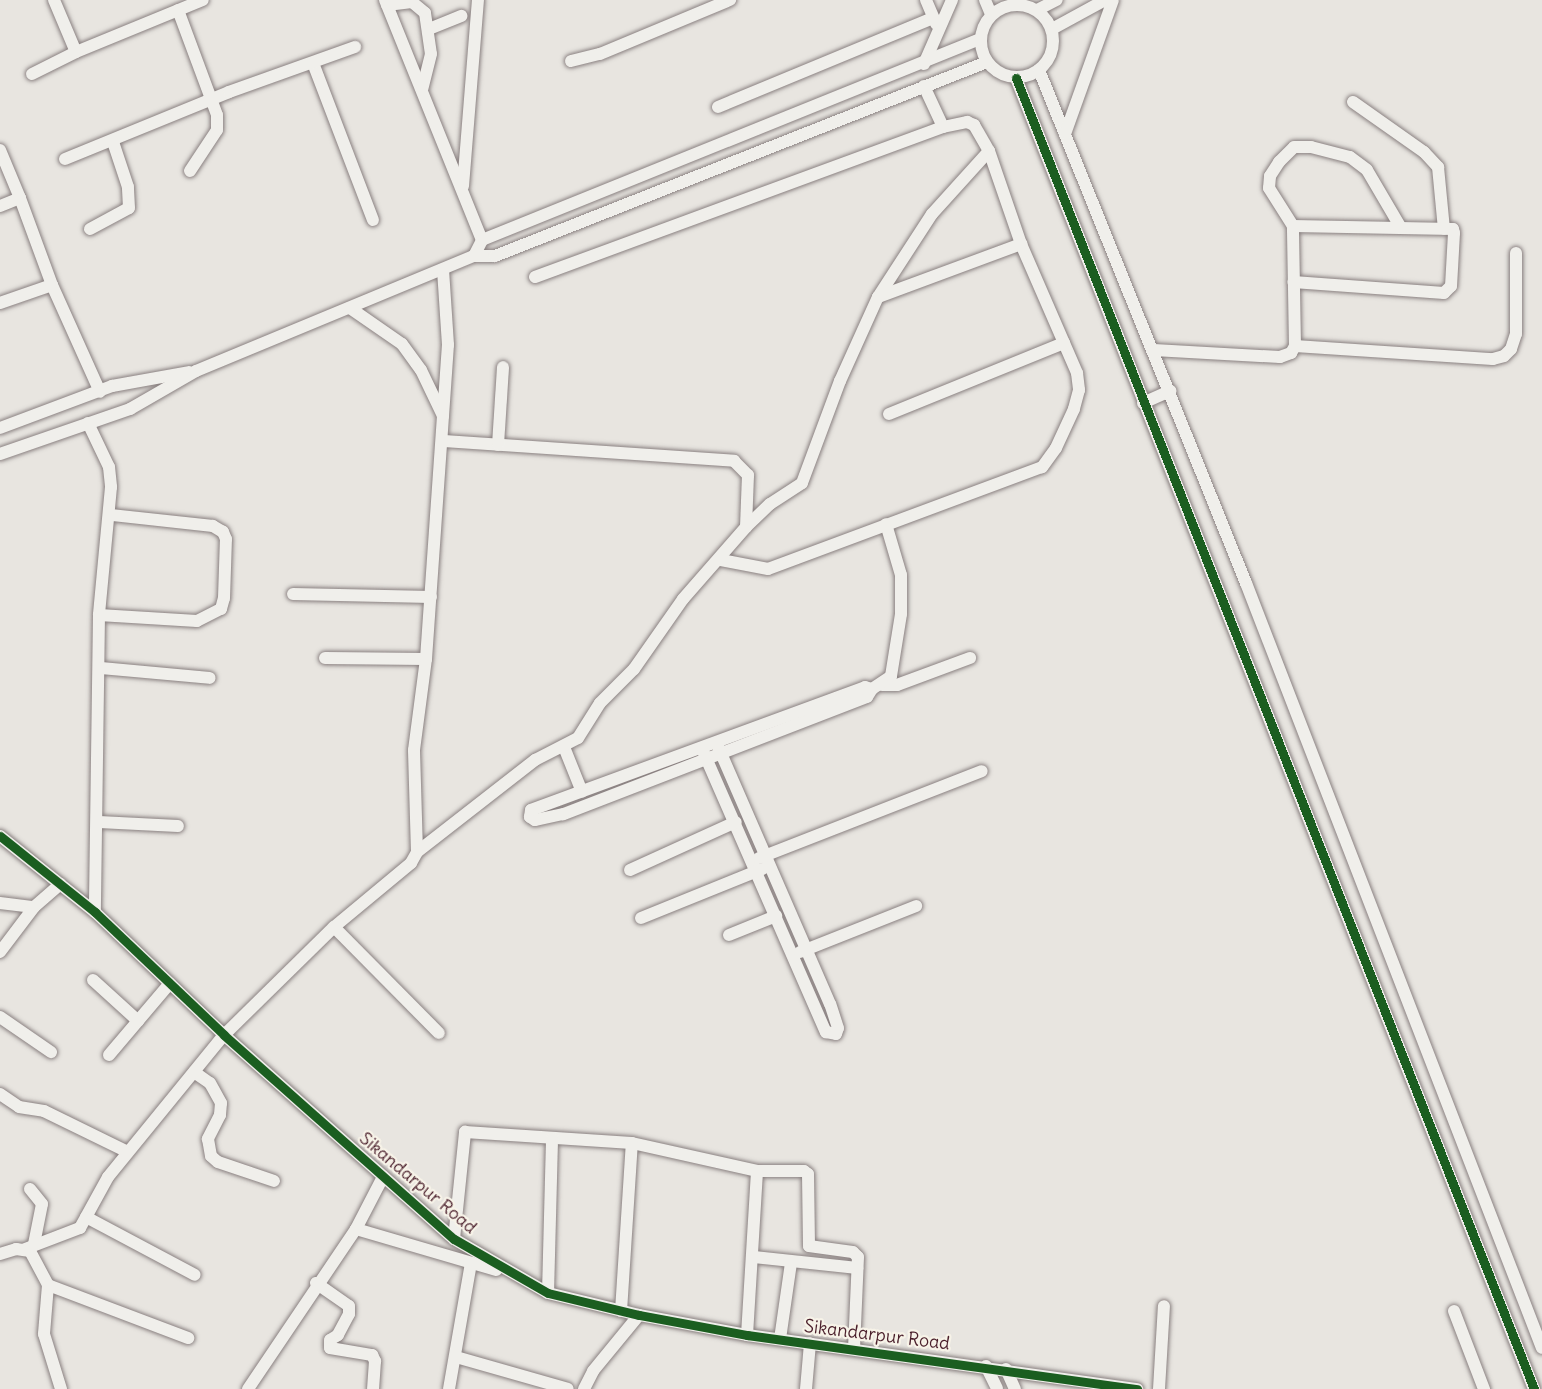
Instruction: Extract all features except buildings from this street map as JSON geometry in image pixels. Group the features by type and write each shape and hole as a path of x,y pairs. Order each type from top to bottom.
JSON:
{"street":[{"path":"68,0 55,2 76,52"},
{"path":"32,74 76,52 203,0"},
{"path":"463,190 478,0"},
{"path":"571,61 600,54 730,0"},
{"path":"926,0 938,31"},
{"path":"924,64 952,0"},
{"path":"985,0 991,14"},
{"path":"1037,10 1057,0"},
{"path":"1052,29 1105,0"},
{"path":"1065,134 1113,0"},
{"path":"422,90 431,54 425,13 418,5 405,2 386,3 482,240"},
{"path":"474,256 482,240 953,52 980,39 991,14 1011,2 1037,10 1052,29 1052,52 1039,70 1016,78 994,70 987,62 980,39"},
{"path":"178,10 211,102 217,130 190,171"},
{"path":"429,29 462,16"},
{"path":"718,107 933,18"},
{"path":"65,159 355,47"},
{"path":"953,52 960,71"},
{"path":"410,60 431,54"},
{"path":"0,454 130,409 196,371 474,256 495,256 987,62"},
{"path":"313,63 373,220"},
{"path":"1039,70 1154,350 1542,1348"},
{"path":"1016,78 1143,403 1343,897 1534,1389"},
{"path":"924,86 943,127"},
{"path":"1353,102 1424,152 1438,167 1443,180 1444,229"},
{"path":"536,277 943,127 967,122 974,126 989,151 1020,244 1077,373 1079,390 1048,460 1042,467 768,569 722,560"},
{"path":"90,229 129,208 128,187 114,142"},
{"path":"1154,350 1280,357 1291,353 1295,346 1293,226 1272,198 1270,176 1287,152 1311,147 1350,157 1367,170 1401,228"},
{"path":"0,150 52,285 100,392"},
{"path":"0,1254 80,1228 108,1177 224,1035 334,927 411,863 417,852 535,760 578,738 600,702 634,669 683,599 722,560 746,527 770,504 802,483 840,381 878,297 932,214 989,151"},
{"path":"0,206 20,198"},
{"path":"1293,226 1444,229 1453,230 1454,233 1451,285 1444,293 1293,282"},
{"path":"878,297 1020,244"},
{"path":"1295,346 1493,358 1503,356 1511,349 1516,334 1516,253"},
{"path":"417,852 414,750 426,659 444,441 448,330 443,270"},
{"path":"0,303 52,285"},
{"path":"350,308 402,344 421,370 444,417"},
{"path":"890,414 1064,343"},
{"path":"498,445 502,367"},
{"path":"0,428 100,392 151,377 196,371"},
{"path":"1143,403 1170,391"},
{"path":"88,423 109,467 111,515 99,615 101,668 99,822 95,912"},
{"path":"444,441 734,461 748,475 746,527"},
{"path":"99,615 197,621 221,609 224,598 226,539 223,531 213,526 111,515"},
{"path":"877,687 894,667 902,592 897,559 885,524"},
{"path":"293,594 431,597"},
{"path":"325,658 426,659"},
{"path":"704,754 531,810 530,817 535,820 563,814 719,748 842,693 865,687 897,685 970,658"},
{"path":"101,668 210,678"},
{"path":"564,747 582,792"},
{"path":"704,754 736,822 761,863 805,949 830,1004 838,1028 836,1034 826,1032 792,955 776,915 761,863 719,748"},
{"path":"641,918 761,863 982,771"},
{"path":"99,822 178,826"},
{"path":"630,870 736,822"},
{"name":"Sikandarpur Road","path":"0,836 95,912 224,1035 454,1239 509,1273 548,1293 639,1315 747,1335 986,1366 1137,1389"},
{"path":"0,952 34,907 60,884"},
{"path":"0,903 34,907"},
{"path":"792,955 916,906"},
{"path":"729,935 776,915"},
{"path":"334,927 439,1034"},
{"path":"93,980 138,1021"},
{"path":"109,1055 170,983"},
{"path":"0,1017 51,1052"},
{"path":"194,1072 210,1083 221,1102 220,1115 208,1139 211,1156 218,1162 274,1181"},
{"path":"0,1094 19,1107 44,1112 128,1152"},
{"path":"454,1239 464,1132 632,1143 757,1171 807,1172 809,1246 853,1251 858,1257 854,1349"},
{"path":"548,1293 552,1138"},
{"path":"621,1311 632,1143"},
{"path":"747,1335 754,1257 757,1171"},
{"path":"248,1389 316,1283 356,1228 383,1177"},
{"path":"30,1189 42,1204 30,1246 48,1285 44,1334 61,1389"},
{"path":"86,1217 195,1275"},
{"path":"356,1228 509,1273"},
{"path":"754,1257 791,1263 857,1268"},
{"path":"449,1389 471,1263"},
{"path":"780,1339 791,1263"},
{"path":"316,1283 349,1306 349,1314 338,1335 330,1340 330,1348 372,1355 375,1361 373,1389"},
{"path":"48,1285 188,1338"},
{"path":"1160,1389 1164,1306"},
{"path":"1454,1311 1484,1389"},
{"path":"584,1389 593,1371 639,1315"},
{"path":"806,1389 810,1343"},
{"path":"456,1357 568,1389"},
{"path":"986,1366 997,1389"},
{"path":"1006,1369 1015,1389"}],"cycle path":[{"path":"1016,78 1534,1389"},
{"path":"0,836 95,912 224,1035 454,1239 548,1293 639,1315 747,1335 1137,1389"}]}
